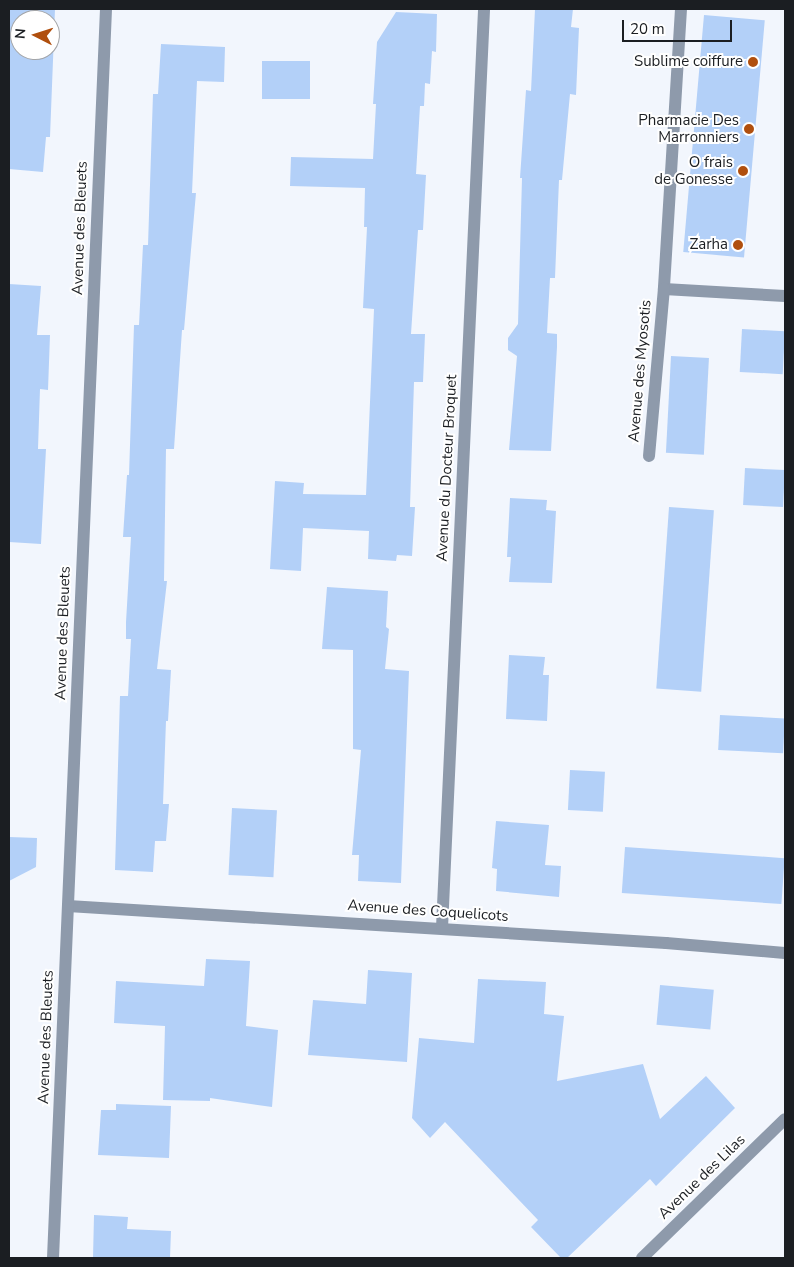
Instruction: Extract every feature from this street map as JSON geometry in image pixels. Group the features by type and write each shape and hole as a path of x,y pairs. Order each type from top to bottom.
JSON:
{"street":[{"name":"Avenue des Bleuets","path":"53,1258 106,9"},
{"name":"Avenue du Docteur Broquet","path":"442,928 484,9"},
{"name":"Avenue des Myosotis","path":"649,456 664,289 680,9"},
{"name":"Avenue des Myosotis","path":"664,289 785,296"},
{"name":"Avenue des Coquelicots","path":"68,906 442,928 785,953"},
{"name":"Avenue des Lilas","path":"642,1258 785,1119"}],"building":[{"path":"9,9 55,9 10,10 10,60 53,60 50,137 46,137 43,172 9,169"},
{"path":"535,9 573,9 571,27 579,28 576,95 570,94 562,180 559,180 555,278 550,278 547,333 557,334 551,451 509,450 517,356 508,350 508,338 518,324 522,178 520,178 526,90 531,91"},
{"path":"396,12 437,14 436,52 432,51 430,84 425,83 424,106 420,106 416,174 426,175 423,230 418,230 411,334 425,334 423,382 414,382 410,507 415,507 412,556 397,555 396,561 368,559 369,531 303,528 301,571 270,569 275,481 304,483 303,494 366,495 374,309 363,308 367,227 364,227 365,188 290,186 291,157 373,159 376,104 373,104 377,42"},
{"path":"704,15 765,20 744,257 683,252"},
{"path":"161,44 225,47 224,82 197,81 192,193 196,193 184,330 182,330 174,449 166,449 164,581 167,581 157,669 171,670 168,721 166,721 163,804 169,804 166,841 155,841 153,872 115,870 120,696 128,696 131,639 126,639 126,622 131,537 123,537 127,475 129,475 134,325 139,325 143,245 148,245 153,94 158,94"},
{"path":"262,61 310,61 310,99 262,99"},
{"path":"9,284 41,286 37,335 50,335 48,390 40,389 38,449 46,449 41,544 9,542"},
{"path":"742,329 785,331 783,374 740,372"},
{"path":"671,356 709,358 704,455 666,453"},
{"path":"745,468 785,470 783,507 743,505"},
{"path":"510,498 547,500 546,510 556,511 552,583 509,582 511,557 507,557"},
{"path":"669,507 714,510 701,692 656,689"},
{"path":"327,587 388,591 386,627 389,629 385,669 409,671 401,883 358,881 359,855 352,855 361,750 353,749 353,650 322,649"},
{"path":"509,655 545,657 543,675 549,675 547,721 506,719"},
{"path":"720,715 785,718 783,753 718,750"},
{"path":"570,770 605,772 603,812 568,810"},
{"path":"232,808 277,810 273,877 228,875"},
{"path":"496,821 549,825 545,865 561,866 559,897 496,891 497,869 492,868"},
{"path":"9,837 37,838 36,867 9,881"},
{"path":"625,847 785,858 781,904 622,893"},
{"path":"206,959 250,961 246,1026 278,1030 272,1107 210,1098 210,1101 163,1100 165,1026 114,1023 116,981 204,986"},
{"path":"368,970 412,973 407,1062 308,1055 313,1000 366,1004"},
{"path":"478,979 546,982 544,1014 564,1016 557,1081 643,1064 660,1119 706,1076 735,1108 656,1186 650,1179 567,1258 561,1258 531,1227 538,1220 445,1122 430,1138 412,1118 419,1038 474,1043"},
{"path":"660,985 714,990 710,1030 657,1025"},
{"path":"116,1104 171,1106 169,1158 98,1155 101,1110 116,1110"},
{"path":"94,1215 128,1217 127,1229 171,1231 170,1258 93,1258"}],"place":[{"name":"Sublime coiffure","path":"753,62"},
{"name":"Pharmacie Des Marronniers","path":"749,129"},
{"name":"O frais de Gonesse","path":"743,171"},
{"name":"Zarha","path":"738,245"}]}
